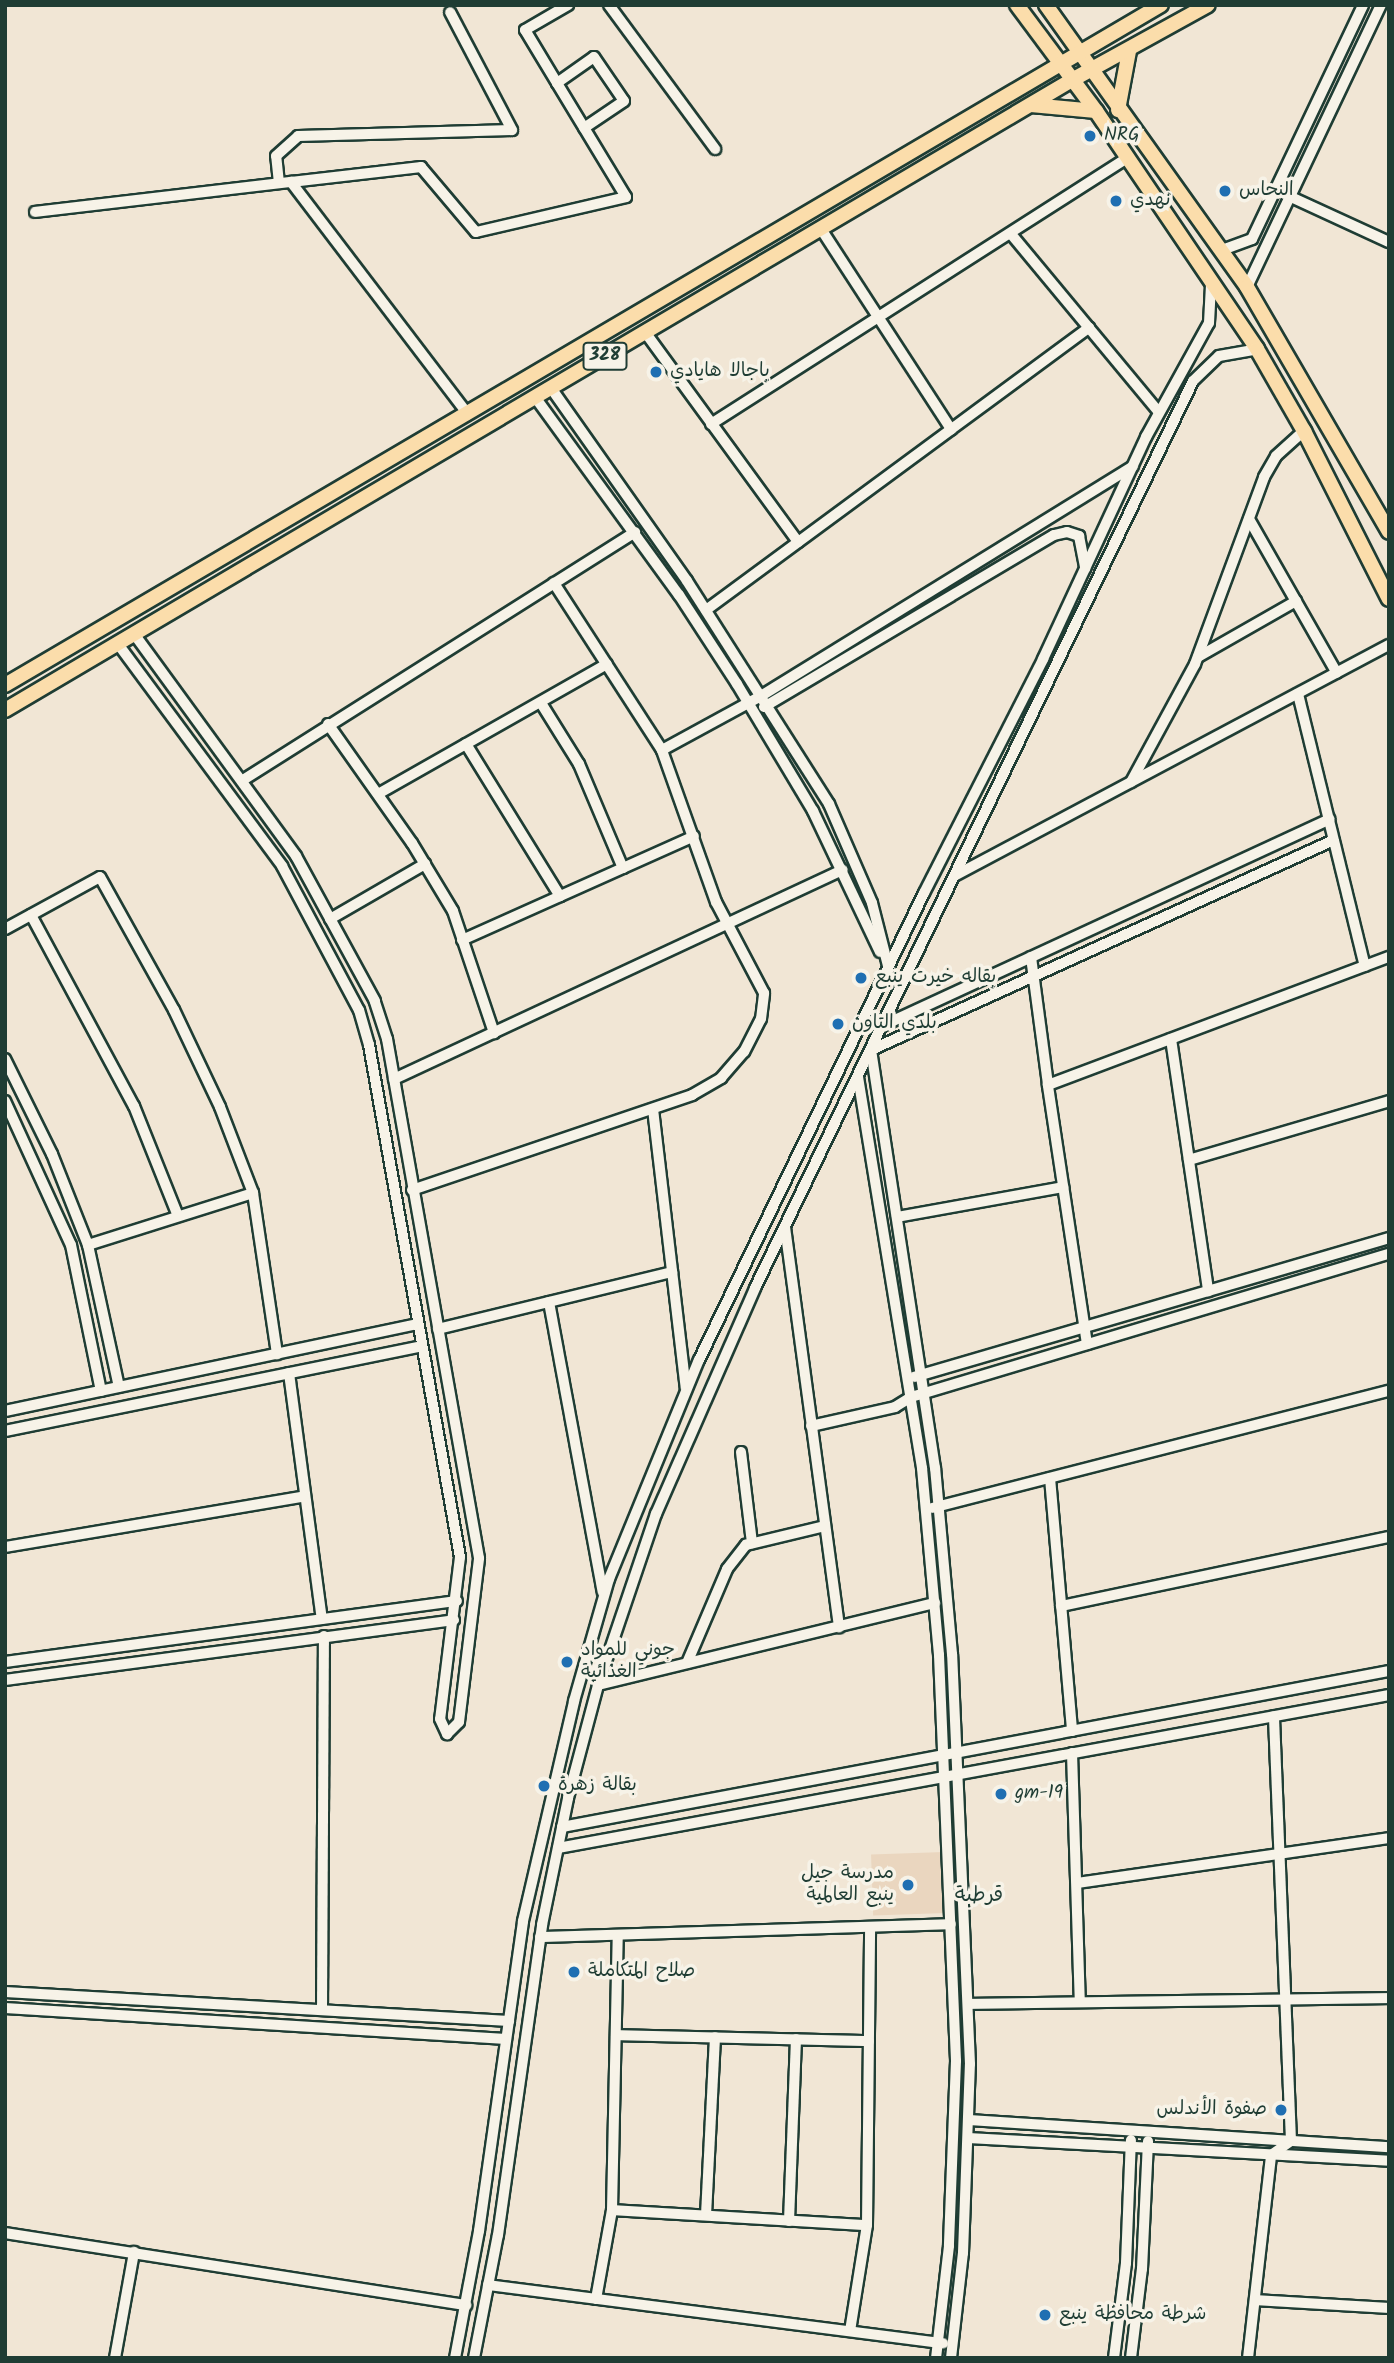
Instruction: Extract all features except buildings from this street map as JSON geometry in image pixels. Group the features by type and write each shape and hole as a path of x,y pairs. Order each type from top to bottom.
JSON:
{"main road":[{"path":"1017,5 1096,111 1257,349 1304,431 1389,599"},
{"path":"1046,5 1118,110 1247,287 1388,530"},
{"path":"5,685 1161,5"},
{"name":"328","path":"5,710 1072,80 1129,51 1208,5"},
{"path":"1037,78 1042,61 1040,38"},
{"path":"1118,110 1129,51"},
{"path":"1030,105 1096,111"}],"street":[{"path":"35,212 421,167 476,232 626,197 525,30 568,5"},
{"path":"609,5 715,149"},
{"path":"1222,250 1252,239 1363,5"},
{"path":"1247,287 1381,5"},
{"path":"450,12 512,130 298,136 276,156 285,183 468,414"},
{"path":"557,83 594,57 624,101 584,128"},
{"path":"711,424 1126,159"},
{"path":"1291,197 1389,242"},
{"path":"821,229 951,429"},
{"path":"1011,234 1159,412"},
{"path":"455,2358 466,2305 531,1886 574,1701 604,1596 686,1391 888,966 1159,412 1209,323 1213,304 1210,278"},
{"path":"706,610 1089,328"},
{"path":"645,332 798,542"},
{"path":"474,2358 488,2285 540,1937 562,1827 598,1685 656,1514 785,1227 1193,381 1219,356 1257,349"},
{"path":"551,388 706,610 829,804 872,902 888,966"},
{"path":"535,397 635,532 748,702 813,811 843,870 859,915 888,966"},
{"path":"1131,782 1198,657 1249,519 1276,456 1304,431"},
{"path":"662,750 761,696 1133,466"},
{"path":"1249,519 1337,673"},
{"path":"243,780 635,532"},
{"path":"748,702 768,708 1054,535 1068,532 1079,536 1085,568"},
{"path":"412,1190 653,1109 721,1078 744,1052 761,1019 764,993 728,923 662,750 554,583"},
{"path":"1198,657 1296,601"},
{"path":"117,644 282,866 359,1010 369,1045 417,1324 453,1502 460,1557 457,1601 440,1719 447,1734 459,1722 479,1558 394,1079 375,1001 296,856 134,634"},
{"path":"956,875 1389,645"},
{"path":"378,794 607,664"},
{"path":"1298,694 1365,966"},
{"path":"541,703 579,764 624,867"},
{"path":"328,724 425,864 453,911 494,1033"},
{"path":"466,744 560,896"},
{"path":"883,1026 1329,819"},
{"path":"463,940 694,836"},
{"path":"871,1050 1334,840"},
{"path":"330,919 425,864"},
{"path":"394,1079 843,870"},
{"path":"5,929 100,877 174,1010 220,1107 253,1193 277,1354"},
{"path":"31,915 129,1095 178,1216"},
{"path":"1031,957 1087,1344"},
{"path":"1048,1085 1389,957"},
{"path":"1171,1039 1208,1291"},
{"path":"871,1050 939,1506 957,1753 968,2004 969,2120 951,2358"},
{"path":"5,1059 52,1154 88,1245 119,1387"},
{"path":"858,1077 911,1397 935,1603 956,2061 949,2246 936,2358"},
{"path":"5,1101 71,1245 101,1391"},
{"path":"1189,1160 1389,1101"},
{"path":"653,1109 686,1391"},
{"path":"897,1217 1063,1187"},
{"path":"88,1245 253,1193"},
{"path":"785,1227 839,1627"},
{"path":"908,1378 1389,1238"},
{"path":"811,1426 895,1407 911,1397 1389,1254"},
{"path":"438,1329 672,1272"},
{"path":"549,1303 604,1596"},
{"path":"5,1411 417,1324"},
{"path":"5,1431 422,1346"},
{"path":"289,1373 322,1619"},
{"path":"926,1510 1389,1391"},
{"path":"741,1452 752,1543"},
{"path":"1050,1478 1072,1731"},
{"path":"5,1547 305,1496"},
{"path":"687,1663 727,1569 752,1543 825,1526"},
{"path":"1061,1606 1389,1537"},
{"path":"5,1661 457,1601"},
{"path":"598,1685 935,1603"},
{"path":"5,1680 454,1620"},
{"path":"322,2010 324,1636"},
{"path":"562,1827 1389,1671"},
{"path":"558,1848 1389,1695"},
{"path":"1274,1716 1291,2141"},
{"path":"1072,1753 1080,2002"},
{"path":"1077,1883 1389,1838"},
{"path":"540,1937 951,1924"},
{"path":"850,2331 867,2225 870,1927"},
{"path":"596,2299 612,2210 618,1935"},
{"path":"5,1992 509,2021"},
{"path":"968,2004 1389,1998"},
{"path":"5,2008 506,2039"},
{"path":"616,2035 869,2041"},
{"path":"706,2216 715,2037"},
{"path":"789,2221 796,2039"},
{"path":"969,2120 1389,2147"},
{"path":"1114,2358 1126,2263 1132,2130"},
{"path":"1131,2358 1142,2269 1148,2132"},
{"path":"968,2138 1389,2161"},
{"path":"1248,2358 1271,2155 1291,2141"},
{"path":"612,2210 867,2225"},
{"path":"5,2233 466,2305"},
{"path":"115,2358 134,2252"},
{"path":"488,2285 953,2344"},
{"path":"1255,2300 1389,2308"}],"shaded area":[{"name":"مدرسة جيل ينبع العالمية","path":"944,1852 946,1913 873,1916 871,1855"}],"place":[{"name":"NRG","path":"1090,136"},
{"name":"النحاس","path":"1225,191"},
{"name":"نهدي","path":"1116,201"},
{"name":"باجالا هايادي","path":"656,372"},
{"name":"بقاله خيرت ينبع","path":"861,978"},
{"name":"بلدي التاون","path":"838,1024"},
{"name":"جوني للمواد الغذائية","path":"567,1662"},
{"name":"بقالة زهرة","path":"544,1786"},
{"name":"gm-19","path":"1001,1794"},
{"name":"مدرسة جيل ينبع العالمية","path":"908,1885"},
{"name":"صلاح المتكاملة","path":"574,1972"},
{"name":"صفوة الأندلس","path":"1281,2110"},
{"name":"شرطة محافظة ينبع","path":"1045,2315"}],"district":[{"name":"قرطبة","path":"979,1896"}]}
